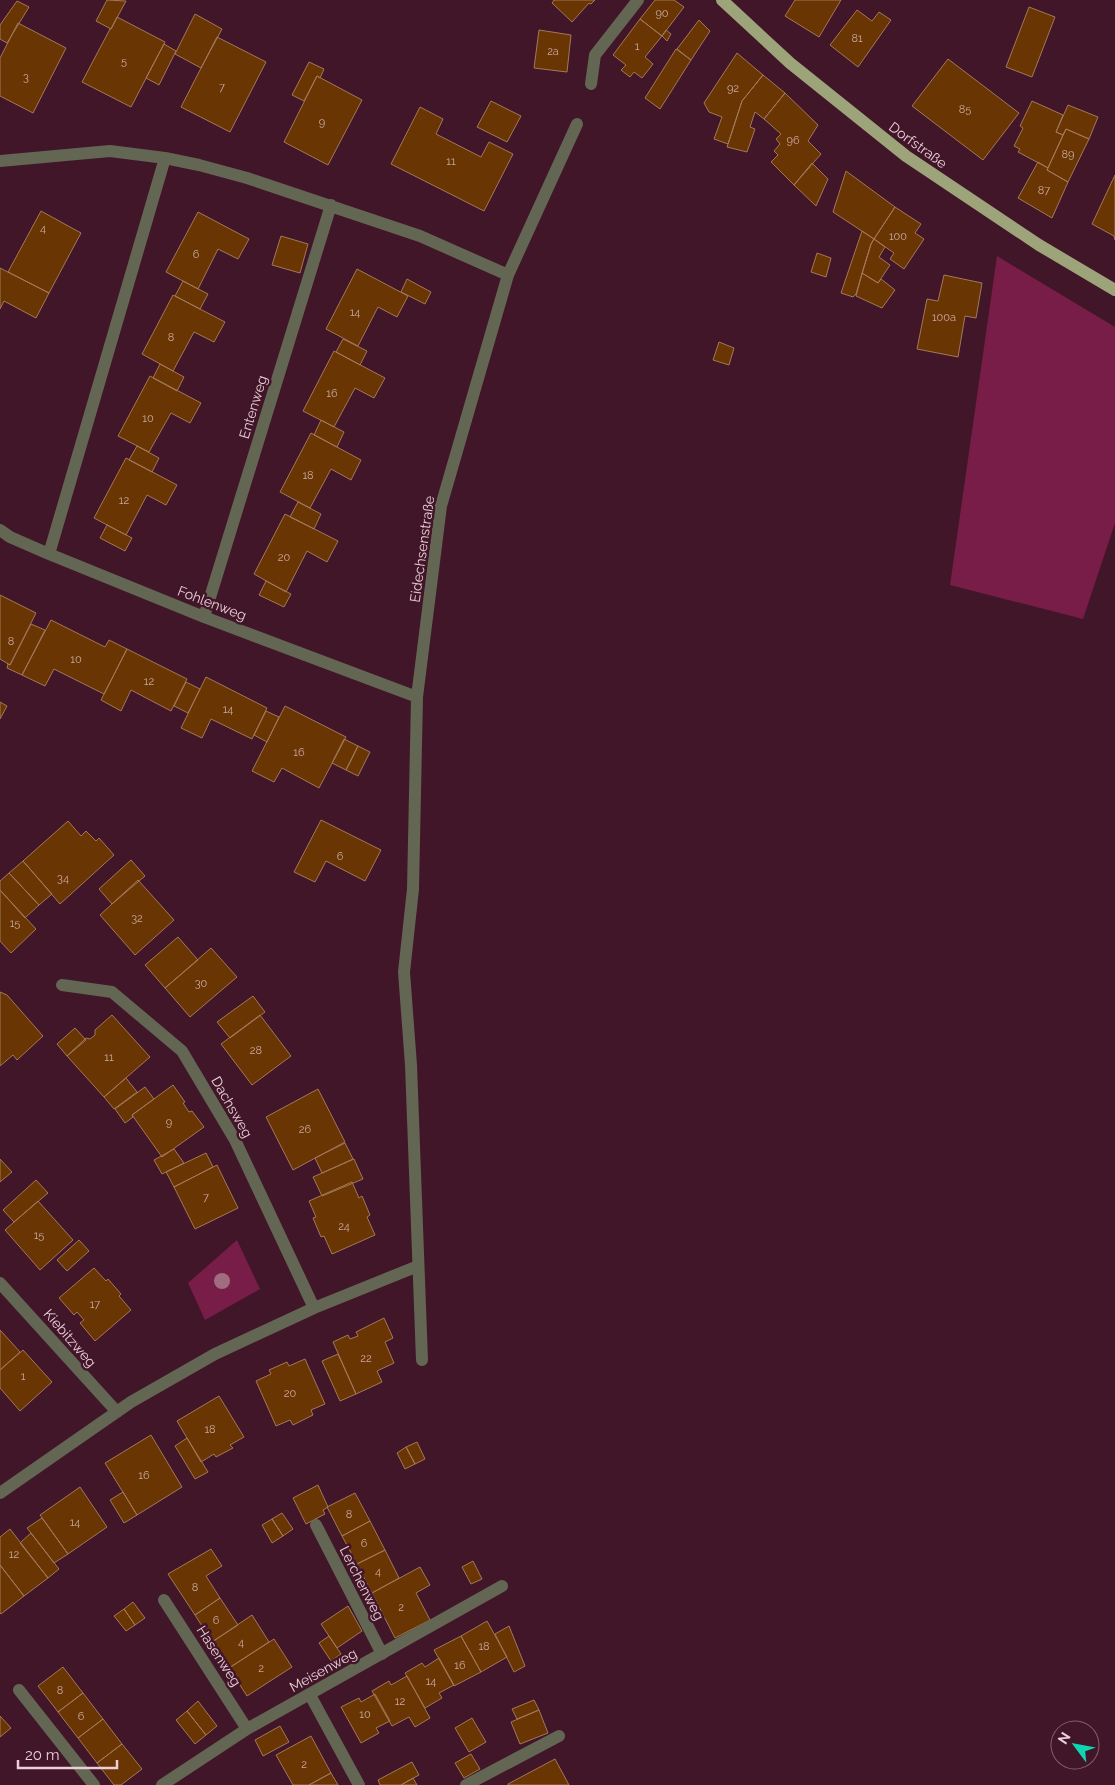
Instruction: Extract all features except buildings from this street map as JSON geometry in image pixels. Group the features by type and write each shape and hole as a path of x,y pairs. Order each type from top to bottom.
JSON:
{"main road":[{"name":"Dorfstraße","path":"722,0 790,63 906,156 1039,245 1115,290"}],"street":[{"path":"591,84 595,55 638,0"},
{"name":"Eidechsenstraße","path":"422,1360 411,1065 404,972 413,889 417,697 441,506 508,275 577,124"},
{"path":"0,160 110,151 165,158 247,178 331,205 420,236 508,275"},
{"path":"49,554 165,158"},
{"name":"Entenweg","path":"204,617 331,205"},
{"name":"Fohlenweg","path":"0,530 10,537 49,554 204,617 417,697"},
{"name":"Dachsweg","path":"62,985 112,992 182,1051 235,1140 314,1308"},
{"path":"0,1493 131,1402 215,1354 314,1308 418,1266"},
{"name":"Kiebitzweg","path":"0,1283 117,1412"},
{"name":"Lerchenweg","path":"316,1524 382,1654"},
{"name":"Meisenweg","path":"162,1785 248,1729 502,1586"},
{"name":"Hasenweg","path":"164,1600 248,1729"},
{"path":"19,1690 94,1785"},
{"path":"310,1695 359,1785"},
{"path":"466,1785 559,1736"}],"shaded area":[{"path":"997,256 1115,327 1115,523 1083,619 950,585"},
{"path":"237,1240 260,1289 205,1320 188,1283"}]}
